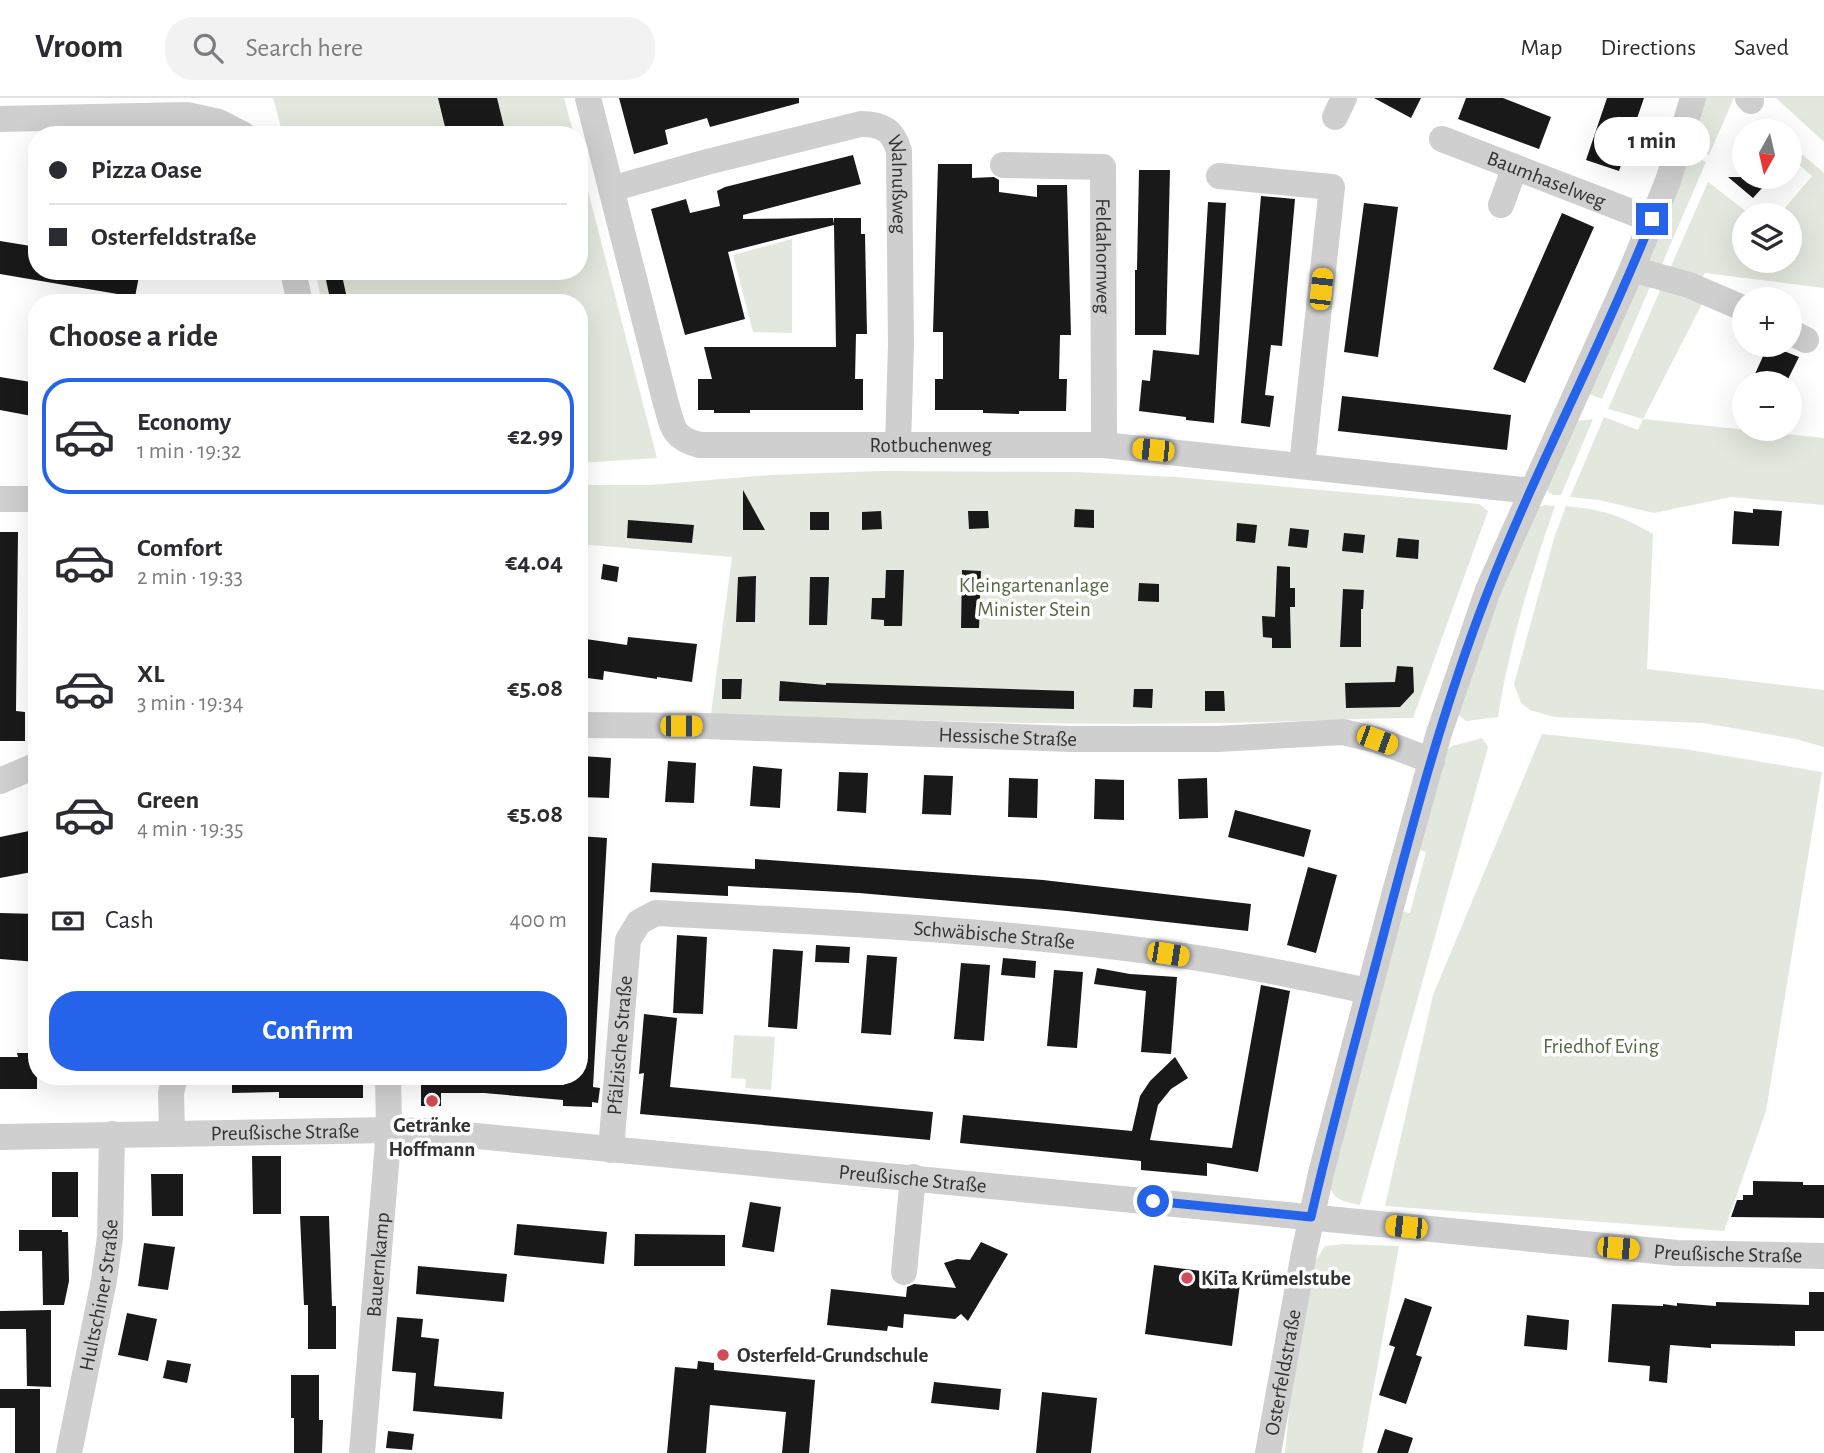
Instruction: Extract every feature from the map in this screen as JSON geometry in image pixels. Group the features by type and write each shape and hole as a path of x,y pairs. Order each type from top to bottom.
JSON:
{"street":[{"name":"Rotbuchenweg","path":"588,98 664,400 676,434 683,441 700,445 1104,444 1532,491"},
{"name":"Osterfeldstraße","path":"1268,1453 1311,1217 1368,991 1432,761 1468,644 1488,590 1632,270 1679,147 1693,98"},
{"path":"9,112 187,115 227,126"},
{"name":"Walnußweg","path":"611,189 861,124 876,124 888,130 896,138 899,151 901,345 898,445"},
{"name":"Baumhaselweg","path":"1443,139 1652,219"},
{"name":"Feldahornweg","path":"1003,165 1103,167 1104,444"},
{"path":"1501,205 1515,167"},
{"path":"1219,176 1332,187 1302,464"},
{"path":"1632,270 1689,285 1732,303"},
{"path":"0,499 28,499"},
{"name":"Hessische Straße","path":"588,725 704,726 1071,739 1217,739 1343,732 1377,740 1432,761"},
{"path":"0,781 28,769"},
{"name":"Schwäbische Straße","path":"628,940 639,922 656,913 973,932 1168,954 1270,970 1368,991"},
{"name":"Pfälzische Straße","path":"611,1150 628,940"},
{"path":"172,1133 171,1093 173,1085"},
{"name":"Bauernkamp","path":"362,1453 389,1130 388,1085"},
{"name":"Preußische Straße","path":"0,1137 112,1133 425,1131 1677,1254 1824,1256"},
{"name":"Hultschiner Straße","path":"69,1453 104,1280 108,1247 112,1133"},
{"path":"904,1272 914,1177"}],"green space":[{"path":"273,98 564,98 572,126 281,126"},
{"path":"1705,98 1734,98 1709,155 1690,147"},
{"path":"1776,98 1824,98 1824,142 1802,119"},
{"path":"1688,154 1706,162 1659,271 1647,262"},
{"path":"1802,154 1824,173 1824,288 1705,273 1700,281 1668,273 1708,182 1735,203 1732,203 1732,273 1802,273 1802,203 1789,203 1812,176 1802,167"},
{"path":"588,191 657,458 588,462 588,294 320,294 317,280 588,280"},
{"path":"792,239 792,333 753,332 733,255"},
{"path":"1652,282 1602,399 1589,394 1638,283"},
{"path":"1663,284 1705,298 1643,419 1608,409"},
{"path":"1604,417 1638,430 1643,419 1732,428 1732,441 1802,441 1802,436 1824,438 1824,505 1731,497 1654,513 1599,500 1570,497"},
{"path":"1593,419 1561,495 1553,495 1545,489 1576,421"},
{"name":"Kleingartenanlage Minister Stein","path":"880,471 1076,472 1175,477 1479,504 1488,511 1413,718 1086,724 711,714 732,557 588,545 588,485 650,485 770,475"},
{"path":"1555,506 1522,610 1498,717 1466,721 1457,713 1499,595 1536,508"},
{"path":"1566,506 1611,514 1653,534 1647,669 1824,690 1824,747 1796,739 1703,723 1554,717 1530,710 1521,703 1514,684 1555,535"},
{"name":"Friedhof Eving","path":"1542,734 1684,749 1822,772 1766,1111 1724,1231 1385,1206 1433,995"},
{"path":"1482,738 1488,747 1360,1205 1346,1202 1338,1198 1330,1187 1400,911 1410,913 1426,852 1417,849 1447,750 1452,746"},
{"path":"734,1035 775,1037 771,1090 745,1088 746,1079 731,1078"},
{"path":"1325,1246 1399,1246 1362,1453 1285,1453 1290,1402 1314,1263"}],"building":[{"path":"438,98 497,98 504,126 445,126"},
{"path":"619,98 799,98 799,103 710,127 707,118 665,130 668,144 634,154"},
{"path":"1374,98 1421,98 1411,118"},
{"path":"1466,98 1503,98 1551,117 1539,149 1458,119"},
{"path":"1607,98 1644,98 1619,171 1586,160"},
{"path":"853,155 861,184 743,215 743,219 833,218 834,224 834,218 861,218 861,234 865,234 867,334 856,334 855,379 863,379 863,410 750,410 750,413 714,413 714,410 698,410 698,379 712,379 704,347 836,347 834,225 728,252 745,319 685,335 651,209 686,199 690,213 720,206 717,191 725,187"},
{"path":"938,164 972,164 972,178 994,177 999,180 999,192 1037,197 1037,185 1067,185 1071,335 1060,335 1059,379 1067,379 1066,411 1019,411 1019,414 983,413 983,410 935,410 935,379 943,379 943,332 933,332"},
{"path":"1139,170 1170,170 1166,335 1135,335"},
{"path":"1742,189 1761,189 1753,198"},
{"path":"1261,196 1295,199 1282,346 1271,345 1265,395 1274,396 1270,427 1241,423"},
{"path":"1208,202 1226,203 1214,423 1139,411 1142,380 1150,381 1153,350 1199,355"},
{"path":"1364,203 1398,207 1378,357 1344,352"},
{"path":"1562,213 1594,227 1525,383 1493,369"},
{"path":"0,241 28,246 28,279 0,274"},
{"path":"35,280 138,280 136,294 117,294"},
{"path":"326,280 343,280 346,294 329,294"},
{"path":"1763,357 1799,357 1792,371 1756,371"},
{"path":"0,377 28,382 28,415 0,410"},
{"path":"1342,396 1511,415 1507,450 1338,431"},
{"path":"743,490 765,530 743,530"},
{"path":"1075,509 1094,510 1094,528 1074,527"},
{"path":"1753,509 1782,511 1779,546 1732,544 1734,511 1753,513"},
{"path":"881,511 882,529 862,530 862,512"},
{"path":"968,511 988,511 989,528 969,529"},
{"path":"810,512 829,512 829,530 810,530"},
{"path":"628,520 694,525 692,543 627,538"},
{"path":"1237,523 1257,525 1255,543 1236,541"},
{"path":"1290,528 1309,530 1307,548 1288,546"},
{"path":"0,532 18,532 16,711 25,712 25,741 0,741"},
{"path":"1344,533 1365,535 1363,553 1342,551"},
{"path":"1398,538 1419,540 1418,559 1396,557"},
{"path":"603,564 619,567 617,582 601,579"},
{"path":"1277,566 1290,567 1290,588 1295,588 1295,607 1290,607 1291,648 1272,648 1272,638 1263,637 1262,616 1275,617"},
{"path":"886,570 904,570 902,626 884,626 884,620 871,619 872,598 885,598"},
{"path":"962,570 981,571 979,628 961,628"},
{"path":"756,576 755,622 736,622 738,577"},
{"path":"810,577 829,577 827,625 809,625"},
{"path":"1139,583 1159,584 1159,602 1138,601"},
{"path":"1343,589 1364,590 1361,647 1340,647"},
{"path":"628,637 697,644 692,682 604,671 603,680 588,678 588,639 627,645"},
{"path":"1397,666 1413,667 1414,692 1400,707 1346,708 1345,683 1395,682"},
{"path":"722,679 742,679 741,699 722,699"},
{"path":"780,681 826,685 1074,691 1074,709 779,701"},
{"path":"1134,689 1153,689 1152,708 1133,707"},
{"path":"1205,691 1224,691 1225,711 1205,711"},
{"path":"588,756 611,758 609,798 588,797"},
{"path":"668,761 696,763 694,803 665,802"},
{"path":"753,766 782,769 780,808 750,806"},
{"path":"839,772 868,773 866,813 837,811"},
{"path":"924,775 953,776 951,815 922,814"},
{"path":"1009,778 1038,779 1037,818 1008,817"},
{"path":"1207,778 1208,818 1179,819 1178,779"},
{"path":"1095,779 1124,780 1124,820 1094,819"},
{"path":"1235,810 1311,830 1304,857 1228,837"},
{"path":"28,831 28,873 0,878 0,837"},
{"path":"588,837 607,838 593,1087 600,1088 598,1103 592,1102 592,1107 563,1106 563,1100 484,1093 441,1093 441,1106 421,1106 421,1085 588,1085"},
{"path":"755,859 1043,880 1251,904 1248,931 1067,911 859,893 728,886 728,896 650,892 652,863 755,869"},
{"path":"1308,867 1337,875 1316,953 1287,945"},
{"path":"0,913 28,914 28,961 0,959"},
{"path":"677,935 707,937 703,1014 673,1013"},
{"path":"816,945 850,947 849,963 815,962"},
{"path":"773,949 803,951 797,1029 768,1027"},
{"path":"867,955 897,957 891,1035 861,1033"},
{"path":"1003,958 1036,961 1035,978 1001,975"},
{"path":"961,963 990,965 984,1041 954,1039"},
{"path":"1097,968 1130,974 1177,977 1171,1054 1141,1052 1146,991 1094,984"},
{"path":"1054,970 1083,972 1077,1048 1047,1046"},
{"path":"1261,985 1290,991 1258,1172 1207,1163 1207,1176 1141,1170 1141,1161 960,1143 963,1115 1132,1131 1140,1096 1150,1081 1175,1057 1188,1078 1171,1089 1158,1105 1150,1140 1232,1148"},
{"path":"644,1014 677,1018 670,1087 933,1112 930,1140 640,1114 644,1073 639,1074"},
{"path":"17,1053 28,1053 28,1085 37,1085 37,1089 0,1089 0,1057 18,1057"},
{"path":"232,1085 363,1085 363,1098 279,1098 279,1092 232,1093"},
{"path":"252,1156 281,1156 281,1214 253,1214"},
{"path":"52,1172 78,1172 78,1217 52,1217"},
{"path":"151,1174 183,1174 183,1216 152,1216"},
{"path":"1753,1181 1824,1185 1824,1218 1731,1217 1737,1200 1743,1200 1743,1195 1753,1195"},
{"path":"750,1202 781,1207 774,1252 742,1247"},
{"path":"300,1216 329,1216 332,1306 336,1306 336,1349 308,1349 308,1305 304,1305"},
{"path":"517,1224 607,1232 604,1264 514,1255"},
{"path":"19,1230 68,1232 69,1281 64,1305 43,1305 42,1251 19,1251"},
{"path":"635,1234 725,1235 725,1266 634,1266"},
{"path":"981,1242 1008,1254 968,1321 961,1314 955,1319 904,1314 903,1328 888,1326 887,1331 827,1325 831,1289 906,1297 907,1287 914,1284 956,1288 944,1263 957,1259 970,1260"},
{"path":"144,1243 175,1247 168,1290 138,1286"},
{"path":"1154,1265 1241,1276 1232,1346 1145,1334"},
{"path":"418,1266 507,1274 504,1302 416,1294"},
{"path":"1809,1292 1824,1292 1824,1331 1795,1331 1795,1346 1711,1344 1711,1348 1670,1345 1667,1383 1649,1381 1650,1366 1608,1362 1612,1304 1677,1306 1677,1303 1716,1306 1716,1302 1809,1305"},
{"path":"1405,1298 1432,1307 1416,1355 1422,1357 1406,1404 1379,1395 1395,1347 1389,1345"},
{"path":"51,1310 51,1387 27,1386 26,1329 0,1329 0,1311"},
{"path":"127,1313 157,1319 148,1361 118,1355"},
{"path":"1527,1315 1569,1320 1567,1350 1524,1346"},
{"path":"397,1317 423,1319 421,1337 439,1339 434,1386 504,1392 502,1419 413,1411 416,1373 392,1371"},
{"path":"167,1360 191,1364 187,1383 163,1378"},
{"path":"698,1361 714,1363 714,1370 815,1380 809,1453 782,1453 786,1412 710,1405 706,1453 667,1453 675,1367 697,1369"},
{"path":"291,1375 319,1375 319,1420 323,1420 322,1453 294,1453"},
{"path":"934,1382 1001,1389 999,1410 931,1403"},
{"path":"0,1389 40,1389 40,1453 15,1453 15,1408 0,1408"},
{"path":"1042,1392 1097,1398 1091,1453 1036,1453"},
{"path":"1385,1429 1413,1438 1408,1453 1377,1453"},
{"path":"388,1431 414,1434 412,1450 386,1448"}],"place":[{"name":"Getränke Hoffmann","path":"432,1101"},
{"name":"KiTa Krümelstube","path":"1187,1278"},
{"name":"Osterfeld-Grundschule","path":"723,1355"}],"route":[{"path":"1153,1201 1311,1217 1398,878 1439,733 1468,644 1488,590 1632,270 1652,219"}]}
